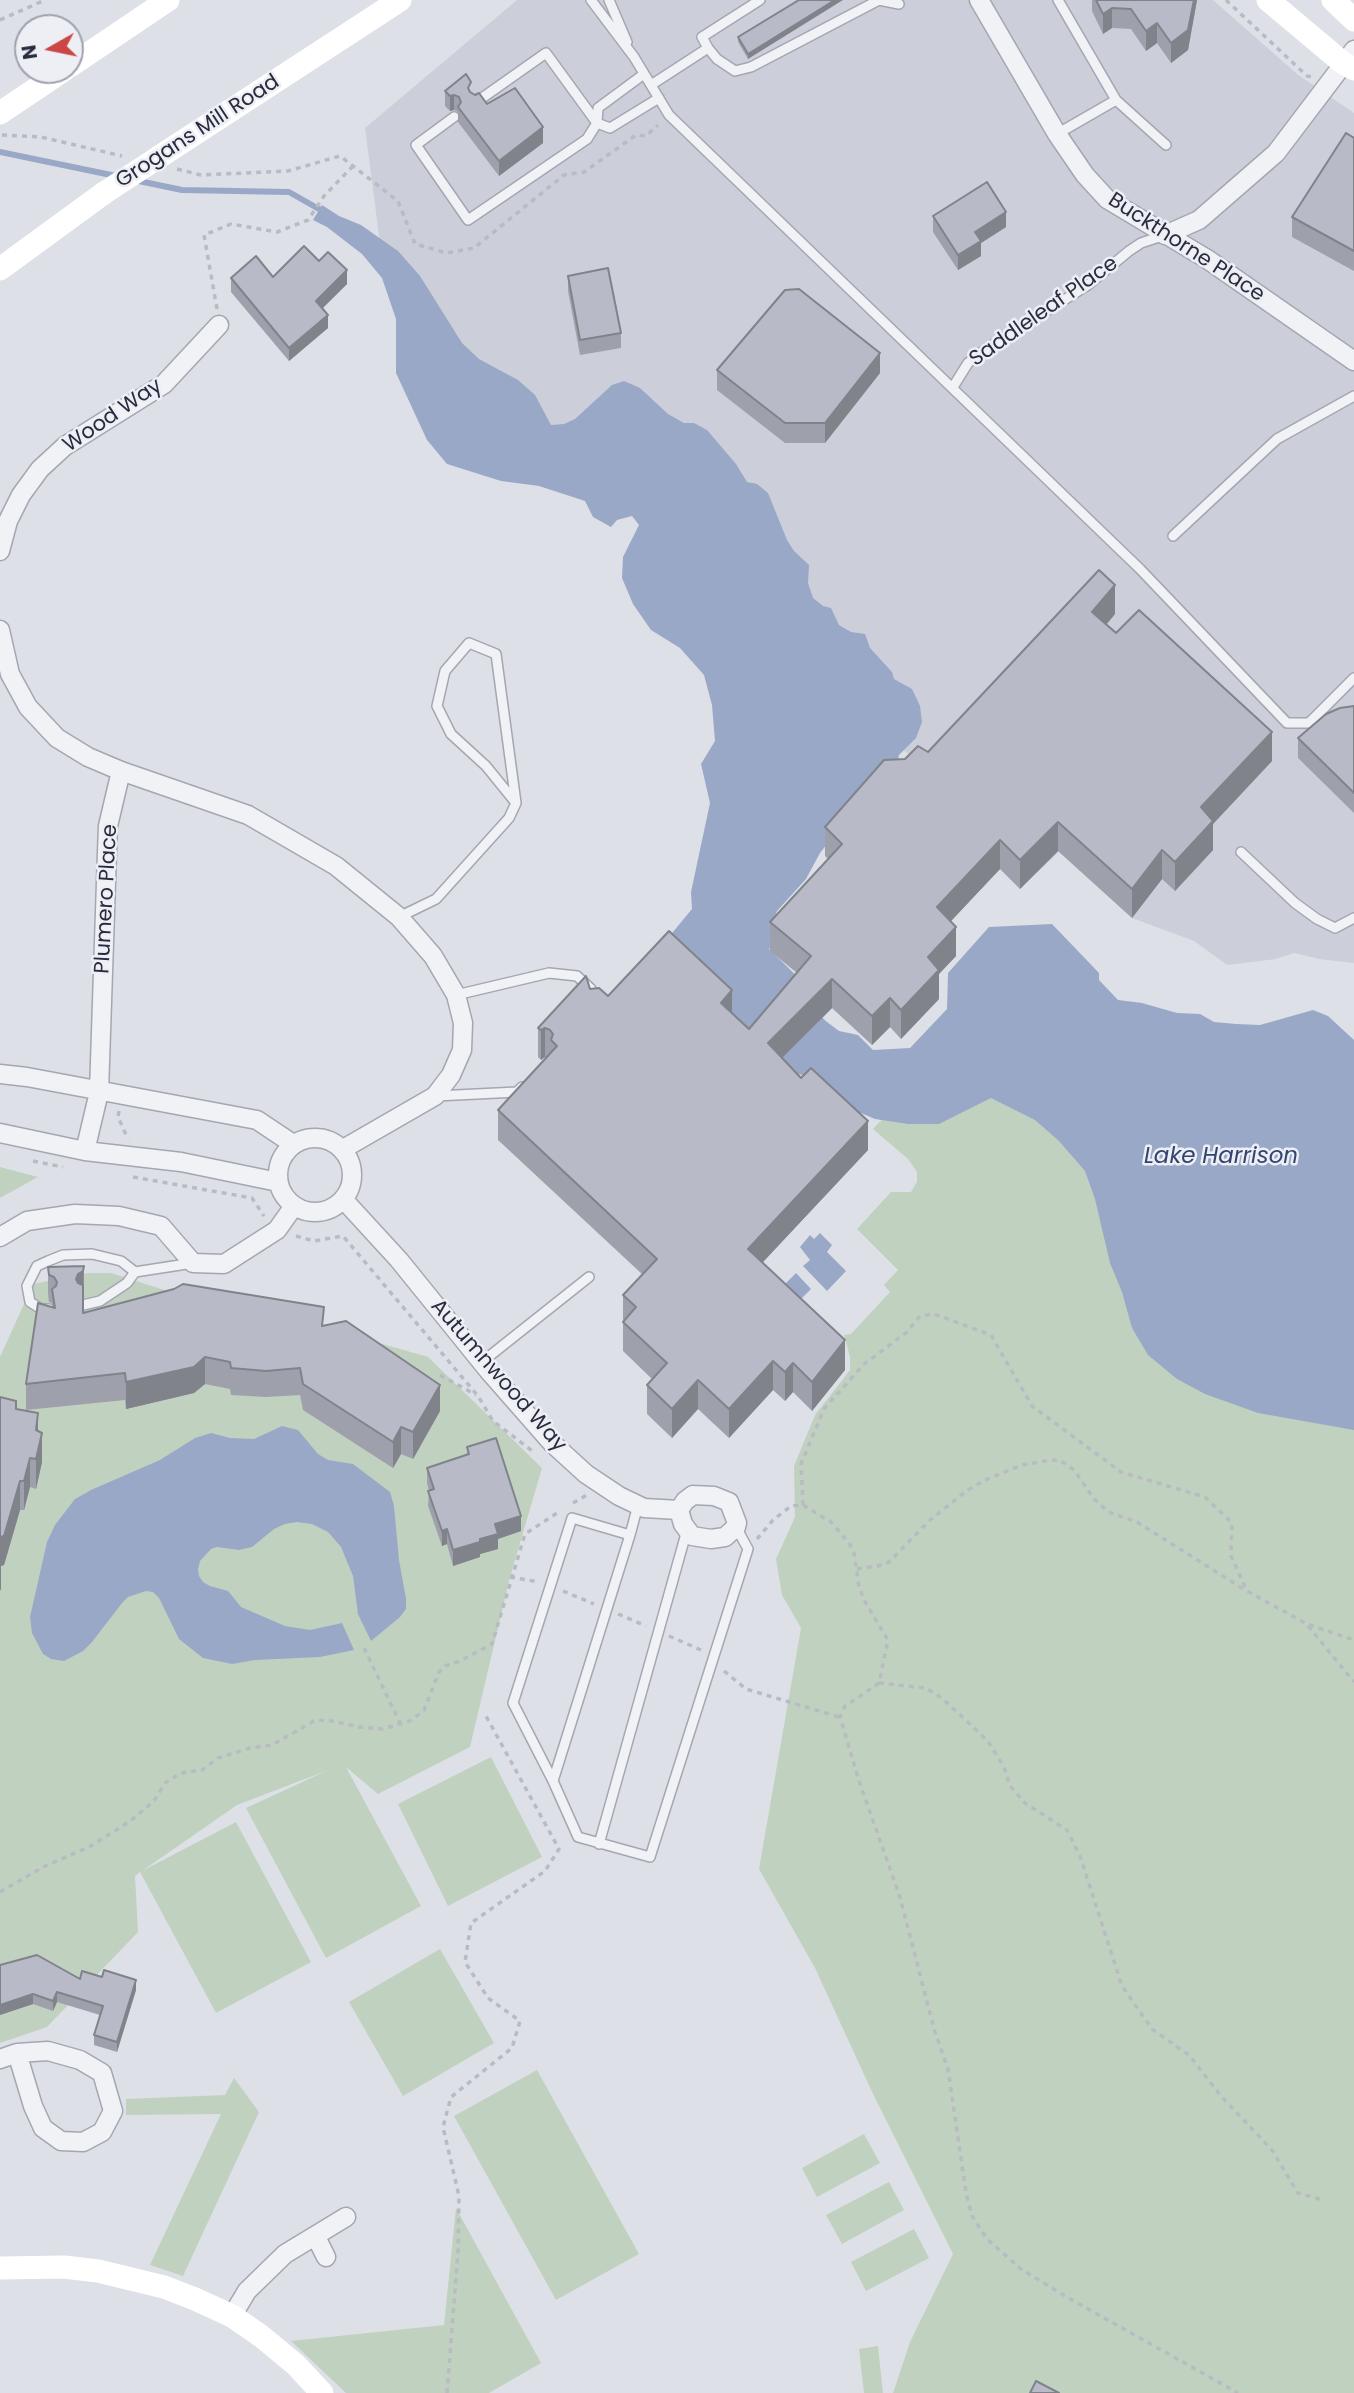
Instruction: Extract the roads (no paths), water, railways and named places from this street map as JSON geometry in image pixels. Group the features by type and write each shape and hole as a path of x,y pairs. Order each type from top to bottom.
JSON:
{"main road":[{"path":"84,57 168,0"},
{"name":"Grogans Mill Road","path":"0,269 104,193 167,163 400,0"},
{"path":"1268,0 1346,65"},
{"path":"1333,0 1354,20"},
{"path":"0,113 43,84"},
{"path":"0,2268 64,2267 98,2271 164,2287 232,2316 278,2349 316,2391"}],"street":[{"name":"Buckthorne Place","path":"979,0 1057,134 1085,175 1107,199 1207,259 1354,361"},
{"name":"Saddleleaf Place","path":"1165,235 1199,220 1276,153 1346,65"},
{"name":"Wood Way","path":"0,551 8,521 21,495 40,469 65,446 164,384 219,324"},
{"path":"0,630 3,657 10,674 28,707 57,738 88,757 121,771 248,815 335,866 399,917 433,956 456,996 463,1023 461,1050 451,1075 435,1096 343,1149"},
{"name":"Plumero Place","path":"85,1151 99,1092 108,826 121,771"},
{"path":"0,1074 257,1120 293,1144"},
{"path":"0,1133 85,1151 181,1162 278,1182"},
{"path":"315,1137 332,1141 343,1149 353,1175 344,1199 331,1209 305,1211 294,1206 282,1194 278,1182 280,1161 283,1153 293,1144 315,1137"},
{"name":"Autumnwood Way","path":"344,1199 399,1260 551,1443 586,1474 619,1496 644,1508 679,1510"},
{"path":"0,1237 27,1221 75,1214 119,1216 160,1226 193,1263 224,1264 277,1230 294,1206"},
{"path":"693,1495 714,1496 729,1502 736,1527 725,1537 711,1539 692,1536 682,1524 679,1510 693,1495"},
{"path":"48,2051 80,2060 102,2073 113,2111 102,2132 83,2142 61,2141 43,2128 9,2056 48,2051"},
{"path":"232,2316 247,2291 285,2254 346,2217"},
{"path":"316,2237 326,2257"}],"lane":[{"path":"591,0 634,57 669,116 1140,569 1287,723 1309,723 1354,678"},
{"path":"609,0 634,57"},
{"path":"760,0 702,37 717,60 735,71 751,67 879,0 899,4"},
{"path":"1058,0 1116,100 1166,145"},
{"path":"651,85 708,48"},
{"path":"475,103 546,53 597,123 610,128 659,98"},
{"path":"454,117 416,145 468,220 587,139 597,123 598,108 644,74"},
{"path":"1057,134 1116,100"},
{"name":"Saddleleaf Place","path":"953,387 968,363 986,349 1088,285 1141,243 1165,235"},
{"path":"1173,536 1277,439 1354,396"},
{"path":"399,917 436,899 509,818 516,803 496,654 469,643 445,671 437,706 451,734 486,766 516,803"},
{"path":"1241,852 1295,903 1317,919 1335,928 1354,918"},
{"path":"456,996 549,973 577,976 594,993"},
{"path":"435,1096 517,1092 527,1083"},
{"path":"50,1309 41,1309 30,1302 27,1286 37,1266 48,1261 63,1255 92,1254 121,1261 135,1272"},
{"path":"83,1305 100,1301 127,1283 135,1272 193,1263"},
{"path":"482,1362 589,1277"},
{"path":"553,1781 608,1610 638,1505"},
{"path":"631,1535 572,1518 513,1703 578,1837 650,1857 748,1549 736,1527"},
{"path":"598,1844 687,1530"}],"water":[{"name":"Lake Harrison","path":"322,205 361,225 398,251 420,276 462,343 479,359 518,380 535,395 551,425 564,424 575,419 612,385 624,381 640,388 668,414 684,423 694,423 707,430 736,464 747,482 757,484 768,493 787,540 809,565 808,583 813,598 823,606 831,608 839,625 851,632 865,634 870,648 892,672 894,679 912,689 920,706 922,722 916,738 899,755 896,769 820,853 806,879 777,911 772,924 778,938 769,949 807,986 799,996 827,1022 839,1031 858,1035 873,1050 910,1048 947,1009 948,973 989,927 1052,924 1099,973 1099,980 1118,1000 1142,1003 1177,1013 1200,1014 1214,1022 1236,1024 1260,1025 1313,1010 1328,1016 1354,1040 1354,1430 1258,1413 1205,1394 1177,1379 1148,1355 1132,1328 1110,1263 1095,1199 1085,1171 1059,1141 1035,1120 991,1098 939,1124 908,1124 875,1119 842,1105 813,1078 787,1071 748,1043 668,938 692,909 691,892 710,803 701,764 715,741 712,705 704,675 680,648 651,630 633,604 622,578 623,557 639,525 632,516 617,520 611,527 593,517 585,501 539,486 501,481 447,464 427,440 396,373 396,319 382,278 362,254 327,227 313,220"},
{"path":"820,1233 832,1245 827,1252 846,1271 827,1291 803,1266 810,1260 800,1247 810,1235 814,1239"},
{"path":"796,1273 811,1289 798,1302 783,1286"},
{"path":"282,1426 298,1430 318,1454 328,1460 353,1464 390,1492 406,1599 406,1609 400,1617 371,1641 358,1614 353,1576 341,1547 328,1532 312,1524 297,1522 274,1529 252,1547 239,1550 217,1547 211,1549 200,1561 199,1576 210,1586 228,1591 241,1607 285,1626 310,1630 342,1623 354,1650 320,1657 255,1660 232,1664 203,1658 179,1639 159,1598 153,1592 146,1591 128,1597 83,1651 64,1661 51,1659 43,1654 32,1633 30,1617 47,1542 55,1525 75,1499 160,1460 195,1438 211,1433 230,1438 254,1439"}],"waterway":[{"path":"0,152 116,176"},
{"path":"134,180 182,190 289,192 326,213"}]}
